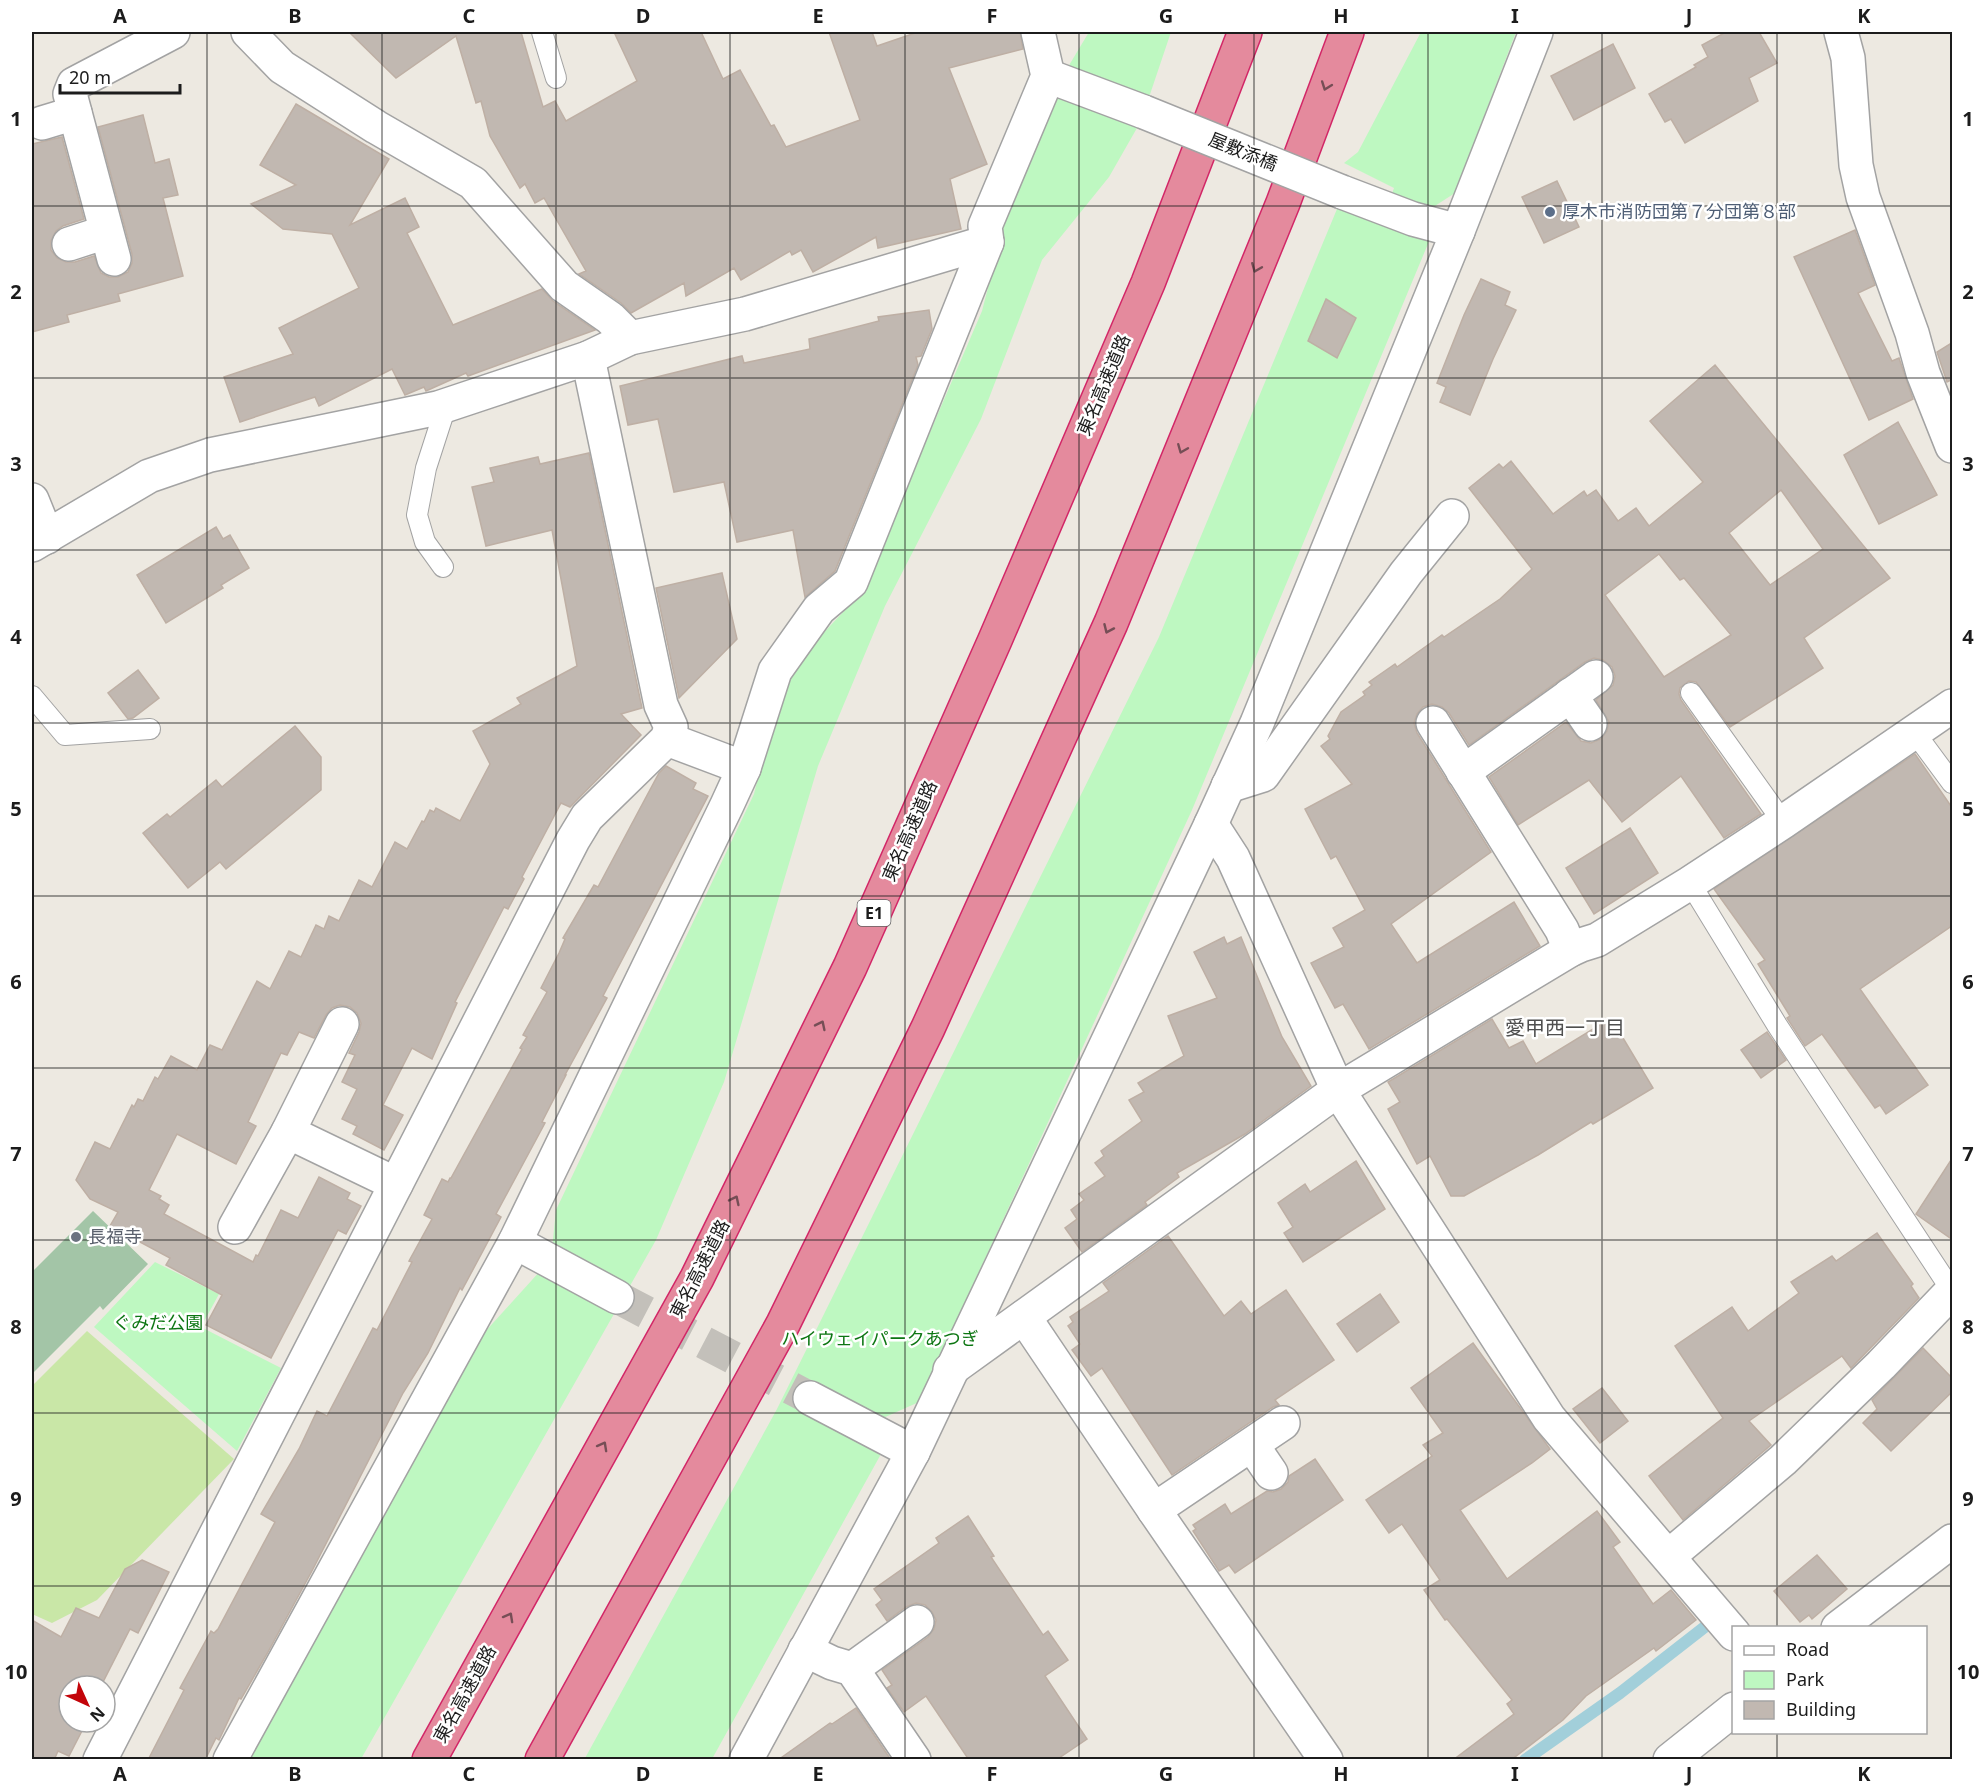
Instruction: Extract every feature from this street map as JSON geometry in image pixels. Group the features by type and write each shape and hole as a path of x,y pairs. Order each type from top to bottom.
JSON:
{"highway":[{"name":"東名高速道路","path":"429,1760 697,1278 850,967 995,640 1148,283 1245,32"},
{"path":"542,1760 783,1324 928,1028 1111,623 1282,203 1347,32"}],"street":[{"path":"69,244 110,246 70,94 74,84 173,32"},
{"path":"248,32 282,67 375,126 473,183 564,286 610,318 630,338"},
{"path":"230,1760 515,1242 744,768 775,671 819,609 851,582 987,242 985,226 1047,76 1038,32"},
{"path":"746,1760 913,1452 1211,824 1257,723 1458,231 1536,32"},
{"path":"1841,32 1848,57 1856,165 1863,197 1912,333 1923,373 1953,446"},
{"name":"屋敷添橋","path":"1047,76 1413,219 1458,231"},
{"path":"42,123 75,113"},
{"path":"32,500 39,541 149,476 210,455 446,406 588,358 630,338 745,314 987,242"},
{"path":"100,1760 573,840 587,817 667,739 671,728 662,705 588,358"},
{"path":"1228,786 1263,775 1406,573 1437,550 1452,516"},
{"path":"1463,772 1583,686 1590,724"},
{"path":"950,1370 1338,1090 1570,950 1597,940 1690,883 1953,706"},
{"path":"1433,723 1562,930 1570,950"},
{"path":"667,739 744,768"},
{"path":"1211,824 1233,858 1338,1090 1549,1418 1732,1632"},
{"path":"236,1227 288,1132 342,1024"},
{"path":"288,1132 396,1184"},
{"path":"515,1242 617,1296"},
{"path":"1669,1556 1783,1460 1953,1291"},
{"path":"1024,1317 1326,1760"},
{"path":"810,1398 913,1452"},
{"path":"1154,1510 1252,1446 1282,1423"},
{"path":"1252,1446 1271,1473"},
{"path":"1841,1626 1953,1541"},
{"path":"852,1669 917,1622"},
{"path":"805,1650 832,1663 852,1669 914,1760"},
{"path":"1670,1760 1732,1711"}],"lane":[{"path":"542,32 556,78"},
{"path":"443,567 425,542 417,515 426,468 446,406"},
{"path":"1691,693 1783,822"},
{"path":"32,696 65,735 150,729"},
{"path":"1915,733 1953,783"},
{"path":"1690,883 1777,1024 1953,1291"}],"green space":[{"path":"1089,32 1171,32 1141,121 1109,177 1042,260 981,419 885,606 818,766 724,1082 656,1240 361,1759 245,1760 473,1345 551,1259 556,1210 754,794 782,677 861,593 982,311 1008,210 1056,87"},
{"name":"ハイウェイパークあつぎ","path":"1421,32 1516,32 1455,193 1424,213 1430,239 1192,810 919,1402 874,1422 881,1454 712,1759 584,1760 777,1409 1159,637 1342,197 1383,219 1394,188 1344,163 1358,152"},
{"name":"長福寺","path":"93,1211 148,1264 103,1310 100,1306 32,1374 32,1272"},
{"name":"ぐみだ公園","path":"155,1262 219,1294 201,1327 281,1368 237,1451 94,1327"},
{"path":"87,1331 234,1459 97,1600 52,1623 32,1614 32,1386"}],"building":[{"path":"349,32 521,32 543,107 555,101 566,121 637,81 614,32 701,32 723,79 740,70 771,126 774,125 786,147 860,120 829,32 872,32 877,46 918,32 1020,32 1023,49 949,68 987,164 950,179 961,229 878,248 876,237 813,272 801,250 792,255 790,251 741,280 734,268 686,296 684,283 631,313 621,303 579,274 586,271 544,198 535,203 525,184 520,188 490,136 481,101 476,103 456,36 396,78"},
{"path":"1726,32 1759,32 1777,63 1749,78 1758,101 1685,143 1671,119 1665,122 1649,94 1696,67 1694,65 1708,57 1702,45"},
{"path":"1613,44 1635,88 1574,120 1551,76"},
{"path":"296,104 389,159 350,225 405,198 419,227 407,233 453,325 542,289 553,301 595,330 468,376 466,373 426,391 424,387 405,395 392,369 319,406 315,397 240,422 224,377 293,354 279,328 359,288 332,234 283,229 251,204 296,185 260,165"},
{"path":"143,115 155,163 169,159 178,195 163,198 183,276 118,294 120,301 67,315 69,322 32,332 32,144 62,137 84,219 63,226 56,231 51,241 51,250 57,258 66,262 75,262 94,256 101,273 109,277 118,277 128,272 132,263 132,254 98,127"},
{"name":"厚木市消防団第７分団第８部","path":"1557,181 1579,227 1544,243 1522,197"},
{"path":"1855,230 1875,285 1858,293 1892,361 1899,358 1913,399 1869,420 1794,257"},
{"path":"1481,279 1510,292 1505,305 1516,310 1470,415 1440,402 1446,387 1437,383"},
{"path":"1326,299 1356,318 1337,358 1308,341"},
{"path":"929,310 932,329 921,356 916,357 918,365 835,571 805,597 793,530 737,542 724,482 674,492 658,419 628,425 620,386 742,356 744,363 810,349 809,339 879,321 878,317"},
{"path":"1953,342 1953,379 1947,382 1937,352"},
{"path":"1715,365 1890,578 1804,638 1823,668 1730,727 1696,682 1689,681 1680,688 1681,700 1761,814 1724,838 1681,776 1622,822 1589,780 1518,825 1489,777 1566,722 1581,741 1591,743 1601,739 1607,731 1609,722 1596,700 1613,685 1615,676 1612,667 1603,660 1594,658 1585,662 1469,745 1449,713 1442,707 1432,704 1423,707 1414,723 1417,733 1491,852 1391,924 1417,963 1514,902 1540,946 1369,1049 1343,1004 1335,1008 1311,963 1344,947 1333,928 1365,910 1336,856 1331,859 1305,809 1352,784 1321,746 1330,739 1328,736 1341,712 1365,695 1363,692 1372,685 1369,682 1395,664 1397,667 1442,635 1444,637 1500,599 1532,569 1469,488 1499,464 1503,468 1511,461 1553,514 1584,491 1587,496 1596,490 1618,521 1636,508 1649,526 1703,482 1650,421","holes":["1781,490 1823,549 1770,585 1729,533","1659,554 1680,580 1684,578 1731,635 1664,677 1605,595"]},
{"path":"1898,422 1937,495 1879,524 1844,455"},
{"path":"589,453 642,708 621,714 641,735 570,807 561,803 522,877 524,879 508,909 504,907 455,1002 457,1003 432,1059 412,1048 383,1105 403,1115 384,1150 353,1134 357,1126 342,1119 357,1089 342,1082 355,1055 349,1053 361,1023 357,1013 350,1007 340,1005 332,1008 326,1015 314,1038 299,1032 287,1055 281,1053 248,1122 256,1126 236,1164 177,1134 149,1190 161,1196 159,1199 169,1205 164,1214 253,1262 281,1210 298,1218 319,1177 350,1193 347,1199 361,1206 346,1234 338,1230 271,1358 206,1325 222,1295 166,1265 170,1258 110,1226 118,1212 90,1199 76,1180 95,1142 110,1149 132,1105 134,1107 138,1099 143,1101 155,1077 158,1079 171,1056 197,1070 210,1045 222,1050 257,981 270,989 289,951 301,957 316,925 324,929 329,916 339,921 359,880 372,887 395,842 407,849 422,821 424,822 430,810 434,812 436,808 460,821 490,764 473,731 521,704 517,698 577,666 552,530 486,546 472,487 494,482 490,468 538,457 540,464"},
{"path":"216,527 223,539 230,535 249,568 221,585 223,588 166,623 137,575"},
{"path":"722,573 737,639 679,698 656,588"},
{"path":"138,670 159,698 133,718 128,719 108,693"},
{"path":"295,726 321,757 321,790 226,869 220,862 188,888 143,833 167,814 170,817 216,780 222,787"},
{"path":"1915,754 1953,809 1953,925 1860,989 1928,1085 1886,1114 1880,1105 1875,1108 1822,1034 1805,1046 1787,1018 1790,1016 1758,964 1765,960 1714,889"},
{"path":"666,766 696,783 693,789 708,796 603,996 607,998 565,1075 542,1122 545,1123 496,1214 501,1217 462,1290 460,1288 428,1353 403,1393 313,1569 268,1652 241,1699 239,1698 219,1740 216,1738 205,1760 148,1760 184,1690 180,1688 211,1631 214,1633 218,1629 275,1522 261,1514 299,1449 317,1411 327,1416 373,1328 377,1330 412,1262 409,1261 432,1219 424,1215 442,1179 448,1182 451,1178 522,1049 520,1048 527,1037 523,1035 547,992 541,988 559,953 565,939 563,938 594,885 598,887 659,773"},
{"path":"1630,828 1658,873 1594,914 1566,868"},
{"path":"1224,937 1227,944 1241,937 1282,1037 1311,1086 1245,1134 1177,1173 1179,1177 1145,1202 1147,1205 1082,1252 1065,1228 1077,1219 1071,1210 1084,1200 1079,1194 1105,1176 1095,1163 1104,1156 1101,1151 1142,1121 1129,1100 1144,1092 1138,1083 1184,1056 1168,1016 1217,998 1194,952"},
{"path":"1611,1018 1653,1088 1464,1196 1451,1196 1430,1156 1417,1164 1388,1109 1400,1102 1388,1082 1492,1019 1509,1048 1523,1041 1536,1064"},
{"path":"1767,1032 1786,1060 1761,1078 1741,1050"},
{"path":"1953,1157 1953,1240 1916,1214"},
{"path":"1356,1161 1385,1209 1303,1262 1284,1233 1293,1227 1278,1203 1305,1184 1310,1192"},
{"path":"1877,1233 1913,1284 1911,1286 1919,1298 1851,1368 1842,1356 1749,1421 1771,1445 1683,1520 1649,1476 1723,1418 1675,1346 1732,1307 1748,1331 1799,1293 1791,1282 1832,1256 1836,1261"},
{"path":"1168,1236 1224,1316 1241,1301 1251,1314 1286,1290 1334,1360 1275,1400 1279,1405 1172,1475 1102,1368 1091,1376 1072,1350 1080,1344 1068,1326 1073,1322 1070,1317 1109,1291 1103,1283"},
{"path":"1380,1294 1399,1322 1357,1352 1337,1324"},
{"path":"1473,1343 1550,1449 1460,1510 1507,1579 1597,1511 1620,1542 1613,1547 1653,1604 1671,1590 1696,1620 1656,1651 1654,1648 1586,1696 1563,1720 1511,1760 1453,1760 1514,1714 1507,1704 1512,1700 1447,1619 1445,1620 1424,1590 1440,1580 1402,1524 1389,1533 1366,1500 1432,1456 1423,1445 1443,1433 1411,1388"},
{"path":"1923,1348 1953,1379 1953,1391 1891,1451 1863,1423 1877,1409 1872,1400"},
{"path":"1602,1388 1628,1421 1600,1443 1573,1409"},
{"path":"1315,1459 1343,1500 1235,1573 1229,1565 1219,1571 1193,1531 1196,1529 1193,1525 1225,1504 1231,1514 1267,1491 1273,1492 1281,1489 1288,1482 1289,1476"},
{"path":"968,1516 994,1556 991,1557 1043,1635 1048,1631 1068,1660 1045,1676 1087,1739 1056,1760 969,1760 926,1696 904,1712 887,1688 892,1685 882,1670 928,1637 934,1629 936,1620 925,1605 916,1603 906,1607 887,1621 876,1605 882,1600 874,1589 939,1543 936,1538"},
{"path":"1817,1555 1847,1589 1812,1619 1809,1615 1800,1622 1774,1591"},
{"path":"142,1560 169,1572 138,1633 130,1629 107,1674 57,1674 57,1734 80,1734 69,1756 58,1751 54,1760 32,1760 32,1620 61,1637 76,1608 99,1618 125,1569"},
{"path":"856,1708 891,1760 778,1760 830,1723 832,1724"}],"waterway":[{"path":"1525,1760 1620,1693 1706,1626"}],"tunnel":[{"path":"617,1297 810,1398"}],"place":[{"name":"厚木市消防団第７分団第８部","path":"1550,212"},
{"name":"長福寺","path":"76,1237"}],"district":[{"name":"愛甲西一丁目","path":"1565,1028"}]}
